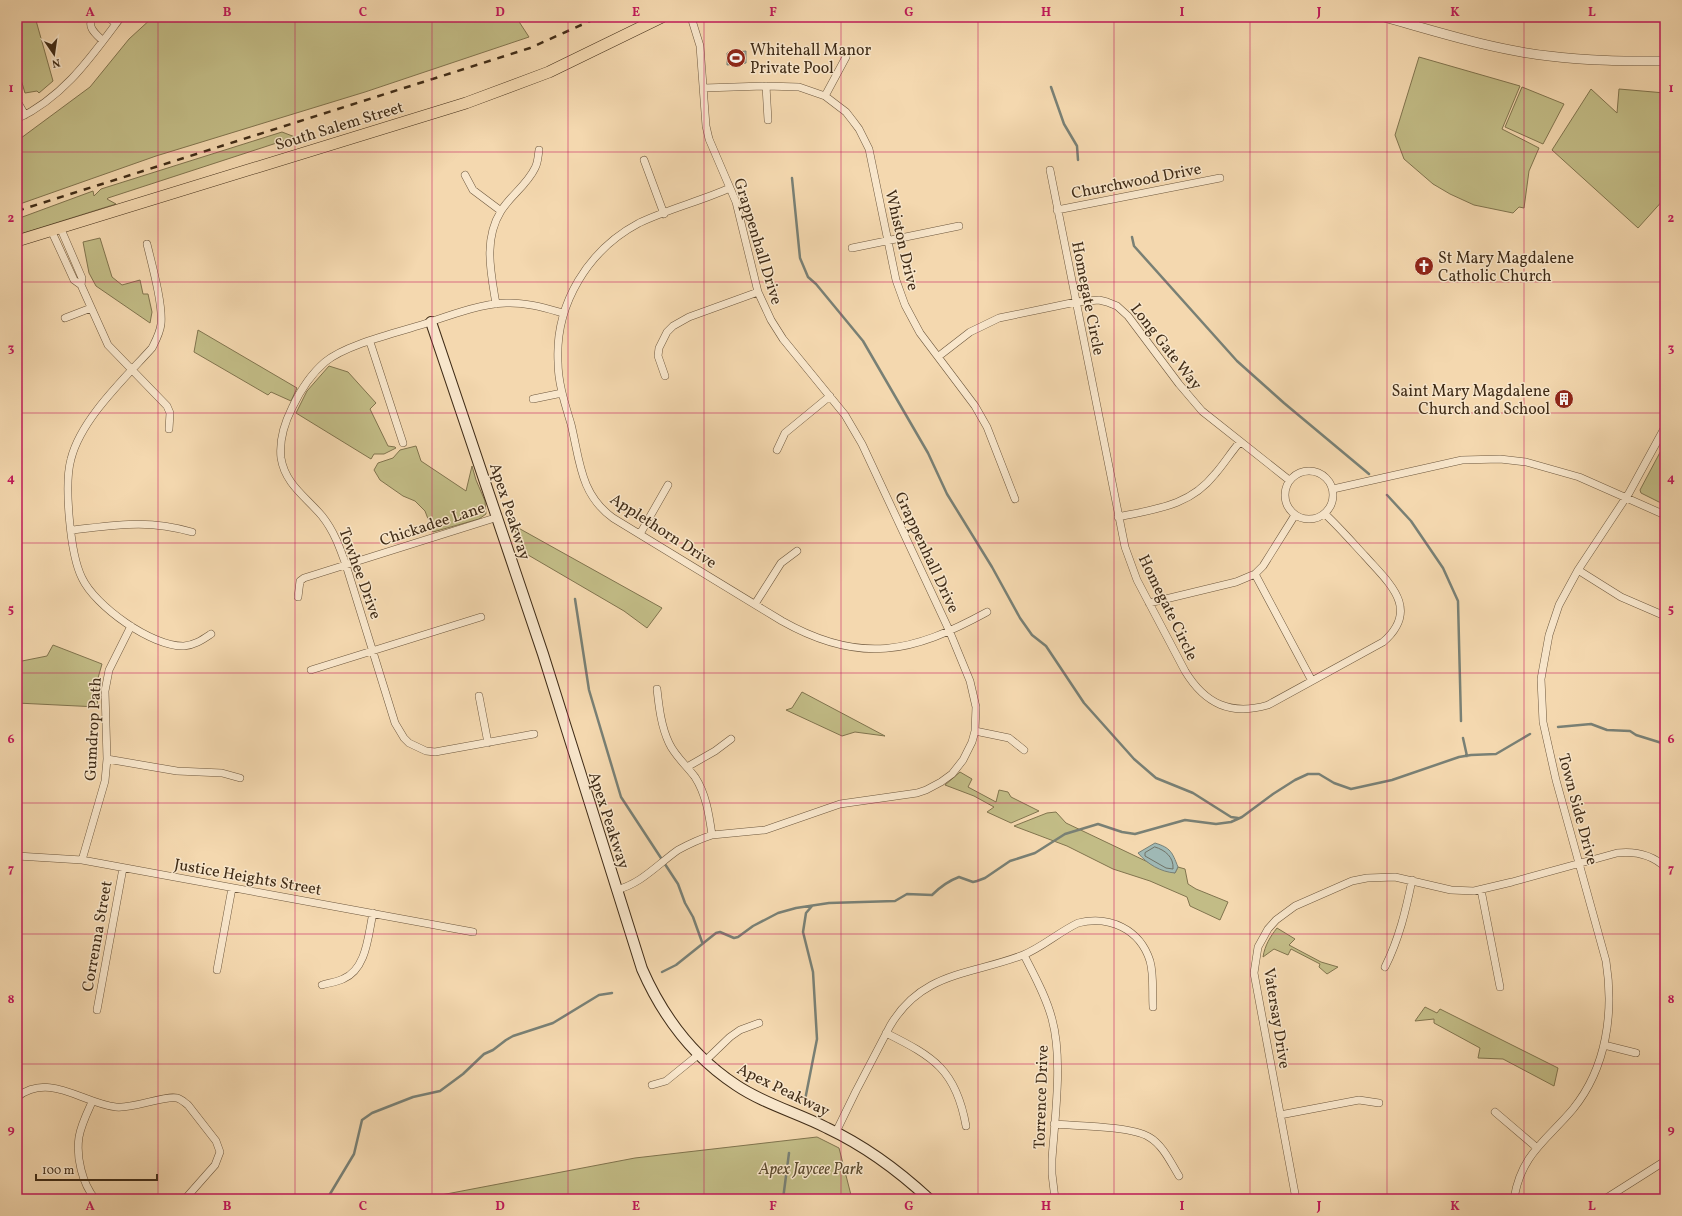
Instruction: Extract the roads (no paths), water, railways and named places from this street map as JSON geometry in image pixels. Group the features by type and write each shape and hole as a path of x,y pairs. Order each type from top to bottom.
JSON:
{"main road":[{"name":"South Salem Street","path":"17,241 55,228 466,103 549,72 662,17"},
{"name":"Apex Peakway","path":"432,322 498,517 642,969 656,1001 677,1031 701,1058 737,1086 836,1132 892,1168 929,1199"}],"street":[{"path":"93,17 91,21 91,28 103,41"},
{"path":"107,17 116,23"},
{"path":"17,119 49,100 73,80 121,17"},
{"name":"Grappenhall Drive","path":"616,890 635,883 684,847 712,835 765,830 840,804 917,793 926,790 947,777 958,767 968,751 975,731 976,707 974,691 949,630 862,444 845,415 783,339 771,320 758,292 740,213 709,139 706,126 700,46 691,17"},
{"path":"1384,17 1414,21 1507,49 1544,56 1597,60 1665,61"},
{"path":"825,96 846,57"},
{"path":"766,86 768,120"},
{"name":"Whiston Drive","path":"704,88 766,86 799,87 825,96 846,112 859,128 868,149 896,280 905,305 920,333 964,388 981,416 1015,499"},
{"path":"17,101 25,115"},
{"path":"496,304 490,250 493,229 501,210 527,180 536,167 539,150"},
{"path":"644,160 664,214"},
{"name":"Homegate Circle","path":"1050,170 1118,517 1130,562 1193,683 1208,698 1222,705 1241,709 1268,705 1383,642 1395,630 1400,618 1400,605 1396,592 1325,514"},
{"path":"465,175 473,190 501,210"},
{"name":"Churchwood Drive","path":"1058,210 1220,178"},
{"name":"Applethorn Drive","path":"730,188 627,230 603,249 581,276 572,291 563,313 558,342 558,362 562,393 589,492 603,511 803,633 826,642 849,647 871,649 898,647 926,641 967,623 987,612"},
{"path":"852,248 959,226"},
{"path":"55,228 82,278 81,285 108,345 167,406 170,413 169,429"},
{"path":"147,244 160,304 161,325 158,336 152,348 89,420 74,448 68,475 68,507 78,569 86,586 104,607 131,626 163,642 178,646 197,643 211,634"},
{"path":"665,376 658,356 659,348 667,332 673,326 689,317 758,292"},
{"name":"Long Gate Way","path":"939,356 970,332 988,322 1016,314 1076,302 1099,300 1112,304 1123,311 1194,402 1211,419 1290,480"},
{"name":"Towhee Drive","path":"534,734 435,752 426,751 409,743 404,738 395,722 346,565 331,530 322,516 292,486 284,468 280,447 285,424 293,406 308,381 316,371 336,355 370,342 432,322 480,307 496,304 521,304 563,313"},
{"path":"65,318 91,308"},
{"path":"370,342 403,443"},
{"path":"533,399 562,393"},
{"path":"777,450 784,433 830,396"},
{"name":"Town Side Drive","path":"1514,1199 1520,1175 1536,1147 1581,1098 1594,1073 1604,1045 1609,1008 1607,968 1556,780 1543,722 1541,679 1549,635 1559,605 1578,570 1626,497 1665,427"},
{"path":"1118,517 1167,507 1186,499 1198,491 1215,475 1240,442"},
{"path":"1333,489 1462,460 1500,459 1526,462 1579,477 1665,515"},
{"path":"1310,470 1325,476 1333,489 1333,502 1325,514 1318,518 1310,519 1302,518 1289,509 1285,495 1290,480 1302,472 1310,470"},
{"path":"640,534 668,485"},
{"path":"1150,603 1236,582 1255,574 1263,566 1296,515"},
{"name":"Chickadee Lane","path":"298,597 300,581 304,578 498,517"},
{"path":"72,530 136,523 174,526 192,532"},
{"path":"756,604 781,563 797,551"},
{"path":"1578,570 1622,597 1665,616"},
{"path":"1255,574 1312,681"},
{"path":"311,670 481,617"},
{"name":"Gumdrop Path","path":"82,860 105,781 107,759 106,684 111,663 131,626"},
{"path":"657,689 666,735 673,751 695,777 704,795 712,835"},
{"path":"479,696 488,743"},
{"path":"975,731 1009,738 1024,750"},
{"path":"687,767 715,752 731,739"},
{"path":"107,759 177,771 222,774 240,778"},
{"name":"Vatersay Drive","path":"1296,1199 1254,979 1256,956 1262,939 1268,929 1285,912 1352,881 1379,876 1412,880 1451,890 1474,891 1617,853 1626,852 1644,854 1658,861 1665,867"},
{"name":"Justice Heights Street","path":"17,856 82,860 473,932"},
{"name":"Correnna Street","path":"97,1010 122,868"},
{"path":"1385,967 1392,953 1404,918 1412,880"},
{"path":"217,970 232,888"},
{"path":"1481,890 1500,987"},
{"path":"322,985 343,979 355,970 363,957 373,913"},
{"path":"836,1132 896,1016 927,987 946,978 1024,955 1078,923 1099,920 1117,924 1133,934 1147,954 1152,970 1153,1007"},
{"name":"Torrence Drive","path":"1024,955 1044,996 1056,1034 1058,1051 1052,1174 1055,1199"},
{"path":"652,1085 666,1082 740,1030 759,1023"},
{"path":"886,1033 919,1050 942,1068 958,1093 966,1126"},
{"path":"1604,1045 1636,1053"},
{"path":"17,1097 38,1088 53,1087 71,1091 92,1102 111,1106 125,1107 176,1098 188,1105 216,1141 220,1152 215,1165 185,1199"},
{"path":"1280,1115 1359,1100 1379,1103"},
{"path":"92,1102 81,1128 78,1146 85,1182 89,1192 95,1199"},
{"path":"1495,1112 1536,1147"},
{"path":"1054,1124 1125,1129 1149,1136 1162,1150 1179,1176"},
{"path":"1605,1199 1665,1161"}],"water":[{"name":"Whitehall Manor Private Pool","path":"746,51 746,63 727,65 727,53"},
{"path":"1155,843 1168,849 1172,854 1178,867 1175,873 1155,867 1138,853"}],"waterway":[{"path":"1051,87 1064,124 1077,146 1078,160"},
{"path":"792,178 800,258 808,277 816,284 863,341 928,453 947,494 992,567 1020,618 1032,635 1046,646 1084,703 1134,759 1156,778 1193,793 1231,817 1238,818"},
{"path":"1132,237 1134,246 1237,361 1284,403 1369,474"},
{"path":"1387,495 1411,521 1443,568 1458,601 1461,721"},
{"path":"575,599 589,690 621,797 678,884 685,903 693,917 702,942"},
{"path":"1558,727 1591,724 1607,730 1630,731 1636,735 1665,744"},
{"path":"662,972 676,965 716,933 720,932 734,938 738,937 753,926 778,913 796,908 829,903 895,901 907,894 932,895 944,884 959,877 973,882 985,878 1010,861 1035,853 1065,834 1098,824 1122,832 1135,834 1185,820 1216,824 1231,822 1242,817 1295,780 1308,774 1319,774 1334,783 1351,789 1392,780 1459,757 1496,754 1530,734"},
{"path":"1463,738 1467,756"},
{"path":"805,1100 817,1039 813,972 803,932 806,913 812,906"},
{"path":"327,1199 354,1154 362,1120 372,1113 413,1097 440,1091 463,1074 484,1054 493,1050 513,1036 553,1023 599,995 612,993"},
{"path":"783,1199 789,1153"}],"railway":[{"path":"17,211 530,48 599,17"}],"place":[{"name":"Whitehall Manor Private Pool","path":"736,58"},
{"name":"St Mary Magdalene Catholic Church","path":"1424,266"},
{"name":"Saint Mary Magdalene Church and School","path":"1564,399"}],"park label":[{"name":"Apex Jaycee Park","path":"811,1168"}]}
